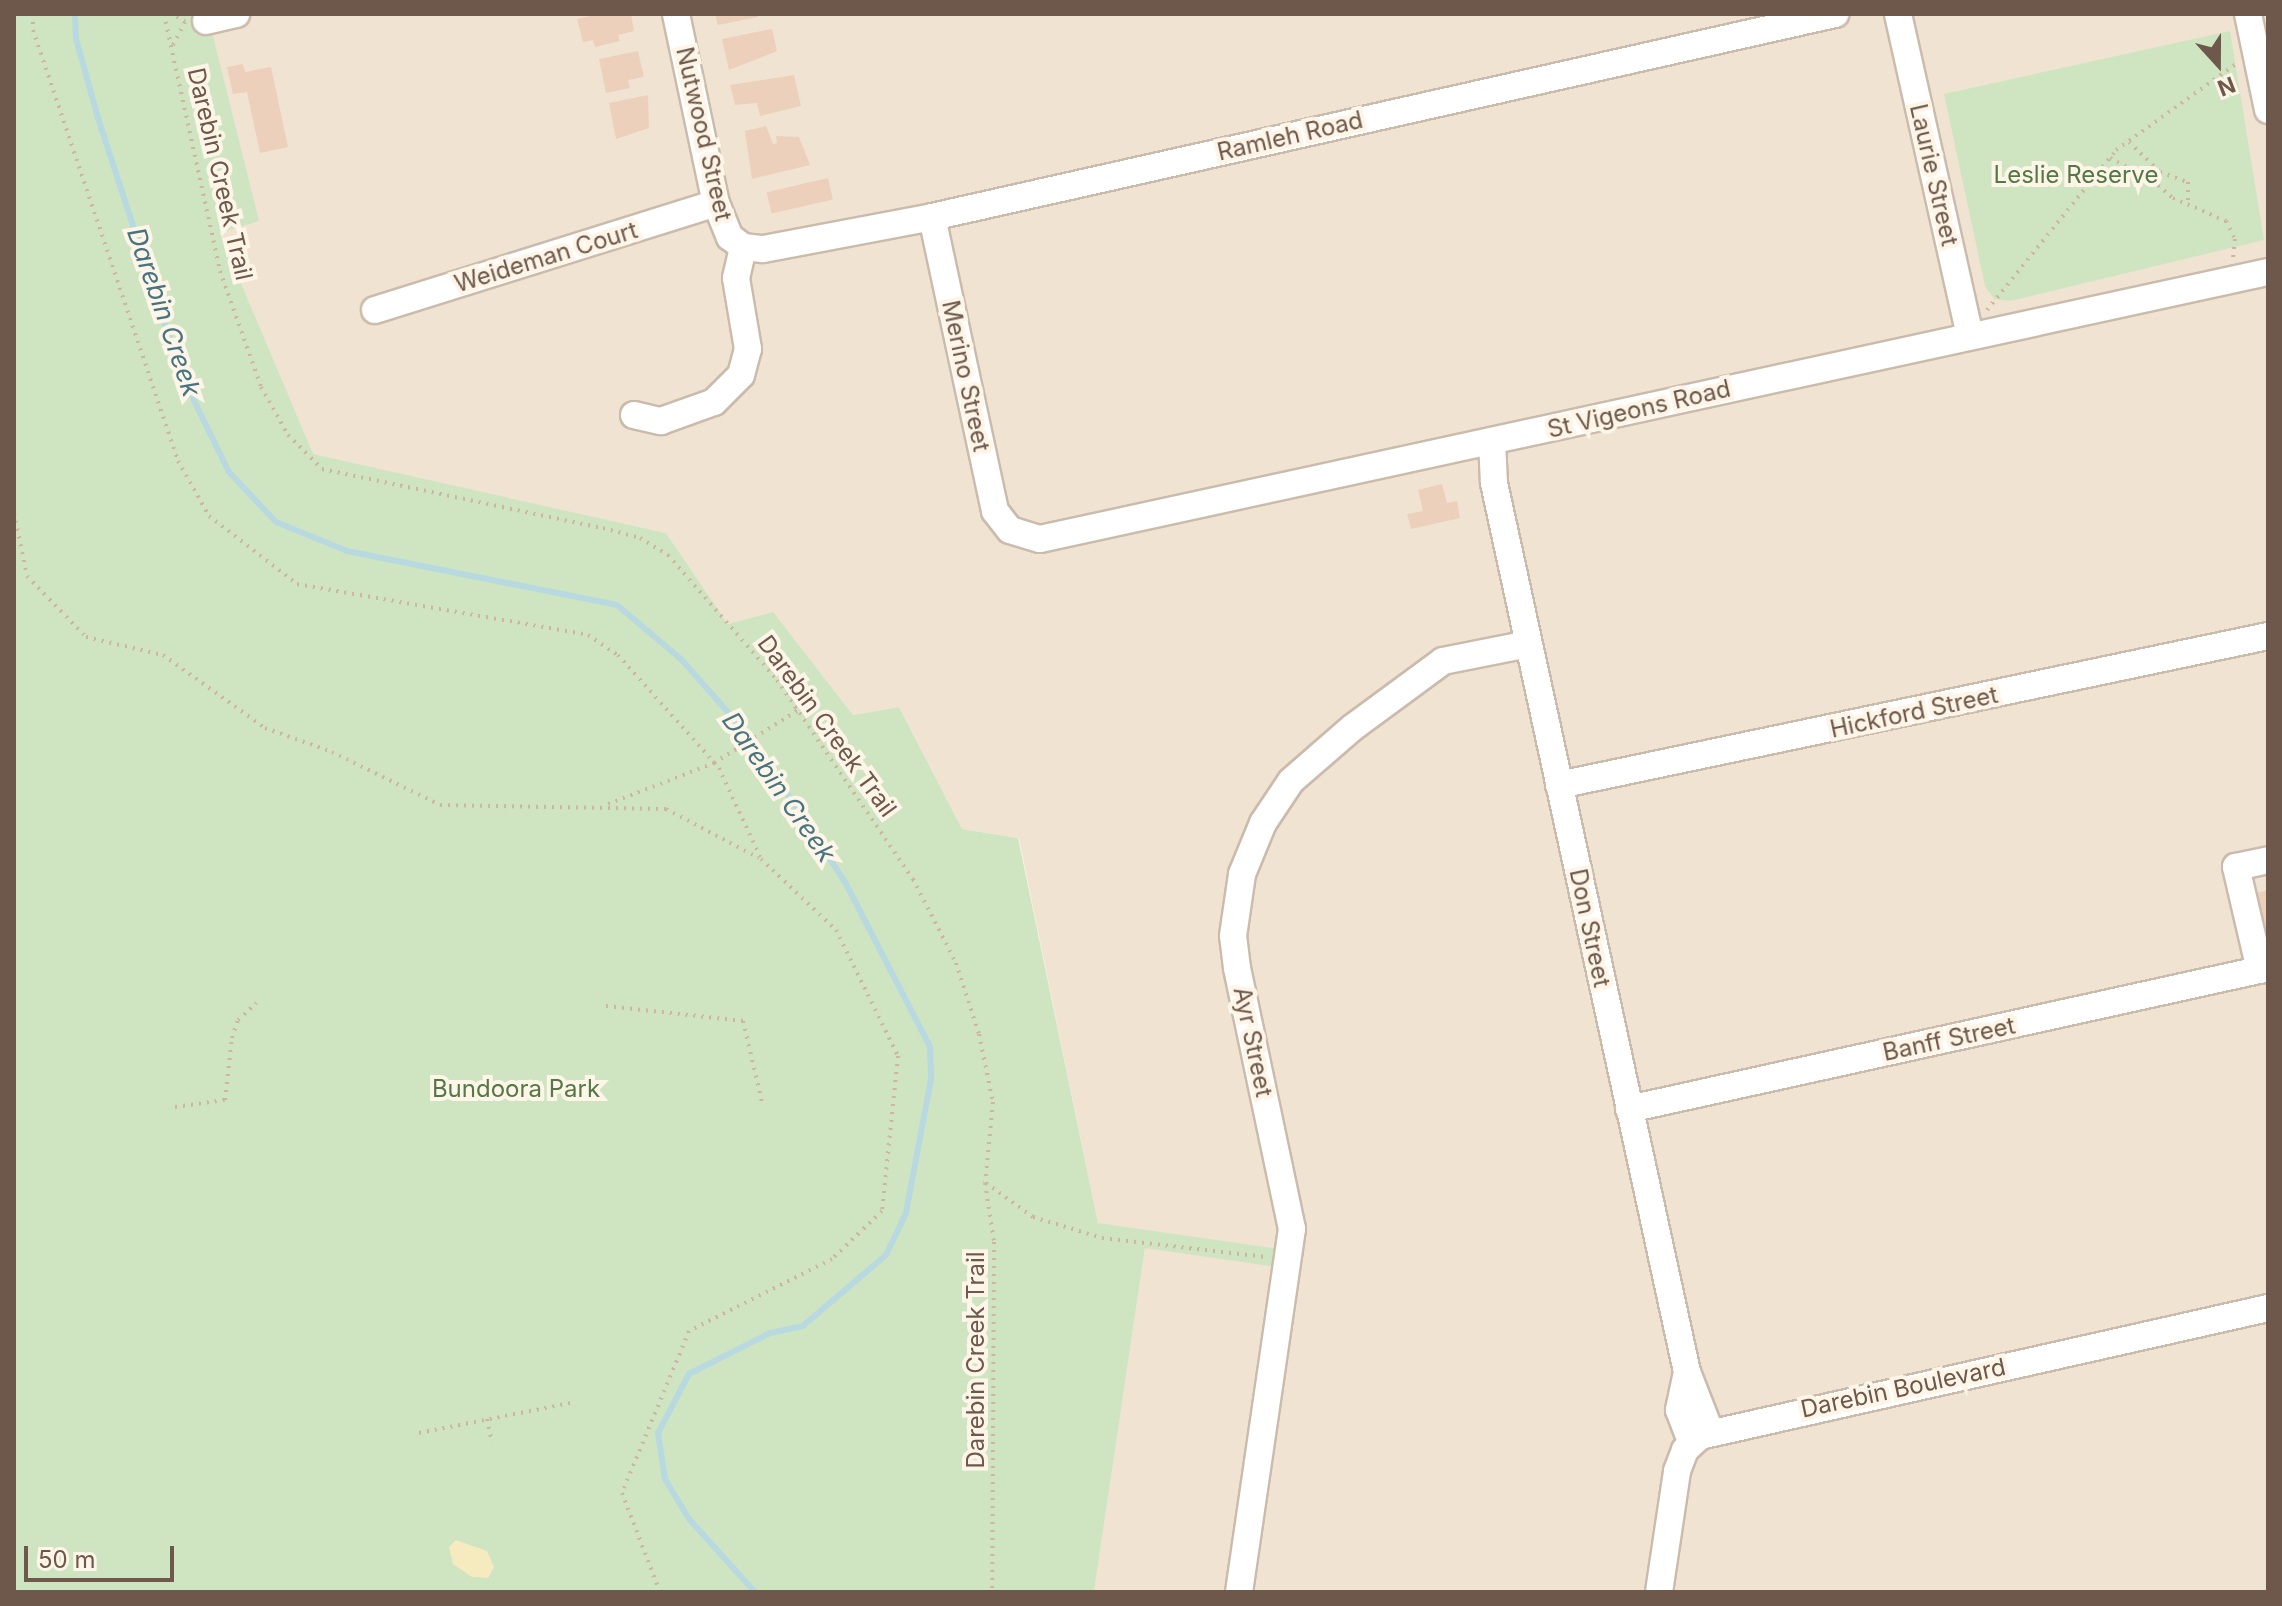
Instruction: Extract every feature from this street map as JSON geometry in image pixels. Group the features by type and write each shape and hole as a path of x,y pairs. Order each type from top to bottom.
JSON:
{"street":[{"path":"206,21 236,14"},
{"name":"Nutwood Street","path":"676,14 716,203 730,237 743,247"},
{"name":"Ramleh Road","path":"743,247 763,249 932,217 1835,14"},
{"name":"Laurie Street","path":"1898,14 1970,335"},
{"path":"2248,14 2268,110"},
{"name":"Weideman Court","path":"375,310 716,203"},
{"name":"Merino Street","path":"932,217 995,511 1010,530"},
{"path":"634,415 661,421 714,402 741,375 748,349 736,278 743,247"},
{"name":"St Vigeons Road","path":"1010,530 1040,539 2268,272"},
{"name":"Don Street","path":"1485,443 1687,1372 1679,1410 1701,1437"},
{"name":"Hickford Street","path":"1559,785 2268,636"},
{"name":"Ayr Street","path":"1239,1592 1288,1260 1289,1211 1233,936 1236,902 1252,845 1291,781 1409,682 1443,661 1528,644"},
{"path":"2264,969 2236,867 2268,860"},
{"name":"Banff Street","path":"1629,1109 2264,969"},
{"name":"Darebin Boulevard","path":"1701,1437 2268,1308"},
{"path":"1659,1592 1677,1471 1701,1437"}],"path":[{"path":"33,14 33,30 178,461 209,516 297,584 588,635 618,655 714,763 761,859"},
{"name":"Darebin Creek Trail","path":"164,14 220,271 261,387 288,435 322,469 364,481 640,538 668,555 798,710 913,879 956,963 979,1034 993,1102 985,1183 994,1242 992,1592"},
{"name":"Darebin Creek Trail","path":"173,14 185,22 173,45"},
{"path":"1985,312 2110,158 2128,141 2229,65 2258,58"},
{"path":"2128,141 2141,157 2188,182 2188,204"},
{"path":"2135,170 2141,157"},
{"path":"2110,158 2233,229 2233,258"},
{"path":"14,513 27,576 86,637 163,655 265,728 332,752 440,805 666,809 761,859 836,930 898,1056 882,1211 832,1259 689,1331 622,1493 660,1592"},
{"path":"604,806 714,763 798,710"},
{"path":"175,1107 225,1100 232,1038 238,1020 256,1003"},
{"path":"606,1006 743,1021 762,1102"},
{"path":"985,1183 1033,1217 1102,1238 1288,1260"},
{"path":"419,1433 571,1403"},
{"path":"487,1419 492,1442"}],"shaded area":[{"path":"191,14 2268,14 2268,1592 1094,1592 1145,1248 1098,1223 1019,838 962,829 899,707 853,715 773,613 728,624 666,533 312,454 220,232 258,221 212,33 196,35"}],"green space":[{"name":"Bundoora Park","path":"14,14 191,14 196,35 212,32 259,221 220,233 313,454 666,533 728,624 773,612 853,715 899,707 962,829 1018,838 1098,1223 1279,1249 1278,1267 1145,1248 1094,1592 14,1592"},
{"name":"Leslie Reserve","path":"2230,31 2264,240 2010,301 1994,299 1985,286 1944,94"}],"sand":[{"path":"456,1540 487,1551 494,1567 488,1578 472,1577 453,1564 449,1547"}],"building":[{"path":"599,14 631,14 634,31 618,35 620,41 595,47 593,40 583,42 577,19"},
{"path":"715,14 758,14 758,17 718,25"},
{"path":"772,29 777,51 729,70 722,39"},
{"path":"638,51 644,77 628,80 630,88 606,93 599,59"},
{"path":"243,64 245,72 271,67 288,147 260,153 247,92 233,94 227,67"},
{"path":"794,75 801,106 760,116 757,103 735,105 730,85"},
{"path":"648,95 649,128 616,139 609,103"},
{"path":"766,126 773,144 777,143 776,136 799,137 810,165 752,179 745,131"},
{"path":"828,178 833,199 772,214 767,192"},
{"path":"1442,484 1447,503 1457,501 1460,518 1411,529 1407,514 1423,511 1418,490"},
{"path":"2268,890 2268,928 2261,929 2252,894"}],"waterway":[{"name":"Darebin Creek","path":"75,14 76,39 98,118 181,374 229,472 276,522 347,551 617,605 681,659 750,737 845,882 930,1047 931,1079 906,1213 886,1255 803,1326 770,1333 689,1374 658,1433 665,1479 689,1519 755,1592"}]}
